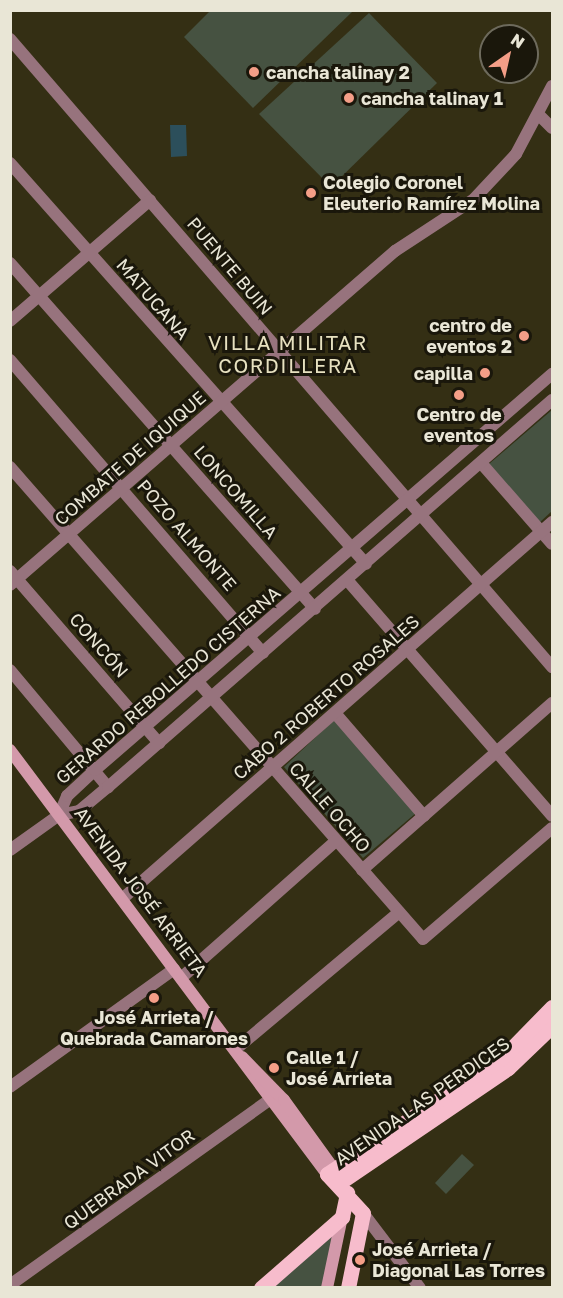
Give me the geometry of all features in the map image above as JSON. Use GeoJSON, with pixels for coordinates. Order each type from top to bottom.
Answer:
{"type":"FeatureCollection","features":[{"type":"Feature","properties":{"kind":"main road","name":"AVENIDA JOSÉ ARRIETA"},"geometry":{"type":"LineString","coordinates":[[10,750],[239,1053],[268,1101],[337,1179]]}},
{"type":"Feature","properties":{"kind":"main road","name":"AVENIDA LAS PERDICES"},"geometry":{"type":"LineString","coordinates":[[337,1179],[503,1057],[552,1007]]}},
{"type":"Feature","properties":{"kind":"main road","name":"AVENIDA LAS PERDICES"},"geometry":{"type":"LineString","coordinates":[[337,1179],[508,1068],[552,1026]]}},
{"type":"Feature","properties":{"kind":"main road","name":"AVENIDA JOSÉ ARRIETA"},"geometry":{"type":"LineString","coordinates":[[239,1053],[265,1077],[363,1213]]}},
{"type":"Feature","properties":{"kind":"main road"},"geometry":{"type":"LineString","coordinates":[[327,1287],[342,1217],[337,1179]]}},
{"type":"Feature","properties":{"kind":"main road"},"geometry":{"type":"LineString","coordinates":[[348,1287],[363,1213]]}},
{"type":"Feature","properties":{"kind":"main road"},"geometry":{"type":"LineString","coordinates":[[261,1287],[342,1217]]}},
{"type":"Feature","properties":{"kind":"street","name":"PUENTE BUIN"},"geometry":{"type":"LineString","coordinates":[[10,39],[552,667]]}},
{"type":"Feature","properties":{"kind":"street","name":"COMBATE DE IQUIQUE"},"geometry":{"type":"LineString","coordinates":[[13,579],[70,534],[222,404],[395,251],[473,200],[516,154],[540,116],[552,87]]}},
{"type":"Feature","properties":{"kind":"street"},"geometry":{"type":"LineString","coordinates":[[540,116],[552,128]]}},
{"type":"Feature","properties":{"kind":"street","name":"MATUCANA"},"geometry":{"type":"LineString","coordinates":[[10,163],[366,564]]}},
{"type":"Feature","properties":{"kind":"street"},"geometry":{"type":"LineString","coordinates":[[10,321],[150,200]]}},
{"type":"Feature","properties":{"kind":"street","name":"LONCOMILLA"},"geometry":{"type":"LineString","coordinates":[[10,263],[315,609]]}},
{"type":"Feature","properties":{"kind":"street","name":"POZO ALMONTE"},"geometry":{"type":"LineString","coordinates":[[10,360],[123,488],[263,653]]}},
{"type":"Feature","properties":{"kind":"street","name":"GERARDO REBOLLEDO CISTERNA"},"geometry":{"type":"LineString","coordinates":[[59,815],[67,796],[95,770],[552,374]]}},
{"type":"Feature","properties":{"kind":"street","name":"GERARDO REBOLLEDO CISTERNA"},"geometry":{"type":"LineString","coordinates":[[59,815],[79,811],[108,787],[482,464],[552,400]]}},
{"type":"Feature","properties":{"kind":"street"},"geometry":{"type":"LineString","coordinates":[[482,464],[552,544]]}},
{"type":"Feature","properties":{"kind":"street","name":"CALLE OCHO"},"geometry":{"type":"LineString","coordinates":[[10,467],[423,939],[552,828]]}},
{"type":"Feature","properties":{"kind":"street","name":"CABO 2 ROBERTO ROSALES"},"geometry":{"type":"LineString","coordinates":[[122,899],[552,522]]}},
{"type":"Feature","properties":{"kind":"street","name":"CONCÓN"},"geometry":{"type":"LineString","coordinates":[[13,579],[159,743]]}},
{"type":"Feature","properties":{"kind":"street"},"geometry":{"type":"LineString","coordinates":[[348,580],[552,816]]}},
{"type":"Feature","properties":{"kind":"street"},"geometry":{"type":"LineString","coordinates":[[10,670],[108,787]]}},
{"type":"Feature","properties":{"kind":"street"},"geometry":{"type":"LineString","coordinates":[[362,870],[552,703]]}},
{"type":"Feature","properties":{"kind":"street"},"geometry":{"type":"LineString","coordinates":[[334,713],[424,816]]}},
{"type":"Feature","properties":{"kind":"street"},"geometry":{"type":"LineString","coordinates":[[10,850],[59,815]]}},
{"type":"Feature","properties":{"kind":"street"},"geometry":{"type":"LineString","coordinates":[[10,1087],[178,974],[336,841]]}},
{"type":"Feature","properties":{"kind":"street"},"geometry":{"type":"LineString","coordinates":[[239,1053],[399,912]]}},
{"type":"Feature","properties":{"kind":"street","name":"QUEBRADA VITOR"},"geometry":{"type":"LineString","coordinates":[[10,1286],[268,1101]]}},
{"type":"Feature","properties":{"kind":"street","name":"AVENIDA JOSÉ ARRIETA"},"geometry":{"type":"LineString","coordinates":[[363,1213],[420,1287]]}},
{"type":"Feature","properties":{"kind":"green space","name":"cancha talinay 2"},"geometry":{"type":"Polygon","coordinates":[[[211,10],[353,11],[253,108],[184,37],[211,10]]]}},
{"type":"Feature","properties":{"kind":"green space","name":"cancha talinay 1"},"geometry":{"type":"Polygon","coordinates":[[[369,13],[437,83],[331,187],[259,114],[369,13]]]}},
{"type":"Feature","properties":{"kind":"green space"},"geometry":{"type":"Polygon","coordinates":[[[552,410],[552,511],[539,523],[489,464],[552,410]]]}},
{"type":"Feature","properties":{"kind":"green space"},"geometry":{"type":"Polygon","coordinates":[[[334,720],[416,813],[363,858],[284,767],[334,720]]]}},
{"type":"Feature","properties":{"kind":"green space"},"geometry":{"type":"Polygon","coordinates":[[[462,1154],[474,1165],[446,1194],[435,1183],[462,1154]]]}},
{"type":"Feature","properties":{"kind":"green space"},"geometry":{"type":"Polygon","coordinates":[[[334,1230],[322,1287],[270,1288],[334,1230]]]}},
{"type":"Feature","properties":{"kind":"water"},"geometry":{"type":"Polygon","coordinates":[[[170,125],[186,125],[187,156],[171,157],[170,125]]]}},
{"type":"Feature","properties":{"kind":"place","name":"cancha talinay 2"},"geometry":{"type":"Point","coordinates":[254,72]}},
{"type":"Feature","properties":{"kind":"place","name":"cancha talinay 1"},"geometry":{"type":"Point","coordinates":[349,98]}},
{"type":"Feature","properties":{"kind":"place","name":"Colegio Coronel Eleuterio Ramírez Molina"},"geometry":{"type":"Point","coordinates":[311,193]}},
{"type":"Feature","properties":{"kind":"place","name":"centro de eventos 2"},"geometry":{"type":"Point","coordinates":[524,336]}},
{"type":"Feature","properties":{"kind":"place","name":"capilla"},"geometry":{"type":"Point","coordinates":[485,373]}},
{"type":"Feature","properties":{"kind":"place","name":"Centro de eventos"},"geometry":{"type":"Point","coordinates":[459,395]}},
{"type":"Feature","properties":{"kind":"place","name":"José Arrieta / Quebrada Camarones"},"geometry":{"type":"Point","coordinates":[154,998]}},
{"type":"Feature","properties":{"kind":"place","name":"Calle 1 / José Arrieta"},"geometry":{"type":"Point","coordinates":[274,1068]}},
{"type":"Feature","properties":{"kind":"place","name":"José Arrieta / Diagonal Las Torres"},"geometry":{"type":"Point","coordinates":[360,1260]}},
{"type":"Feature","properties":{"kind":"district","name":"VILLA MILITAR CORDILLERA"},"geometry":{"type":"Point","coordinates":[288,354]}}]}
